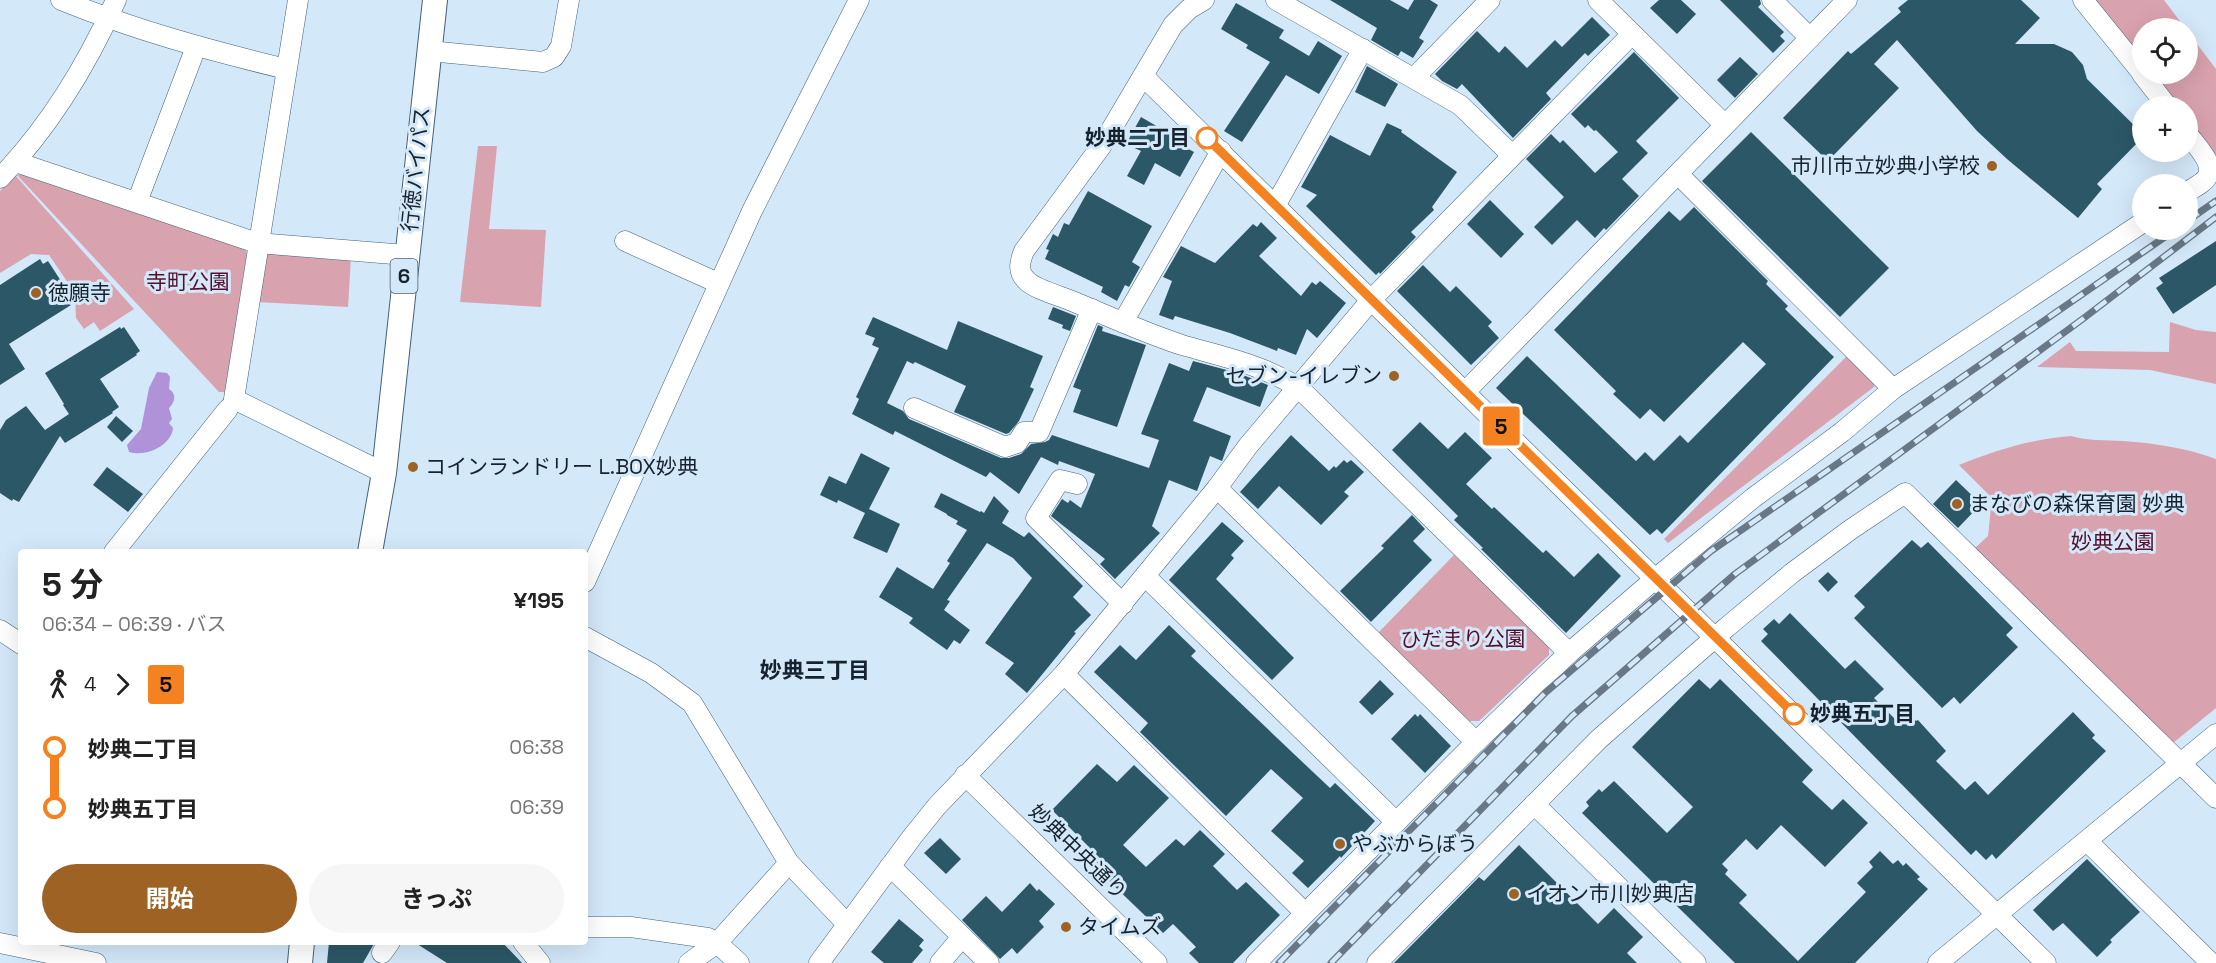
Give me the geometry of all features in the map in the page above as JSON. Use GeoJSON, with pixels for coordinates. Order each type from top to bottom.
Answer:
{"type":"FeatureCollection","features":[{"type":"Feature","properties":{"kind":"main road","name":"行徳バイパス"},"geometry":{"type":"LineString","coordinates":[[371,549],[384,473],[435,0]]}},
{"type":"Feature","properties":{"kind":"main road"},"geometry":{"type":"LineString","coordinates":[[300,963],[302,945]]}},
{"type":"Feature","properties":{"kind":"street"},"geometry":{"type":"LineString","coordinates":[[61,0],[108,19],[196,47],[286,69]]}},
{"type":"Feature","properties":{"kind":"street"},"geometry":{"type":"LineString","coordinates":[[0,178],[16,162],[58,106],[108,19],[116,0]]}},
{"type":"Feature","properties":{"kind":"street"},"geometry":{"type":"LineString","coordinates":[[298,0],[257,243],[234,399],[384,473]]}},
{"type":"Feature","properties":{"kind":"street"},"geometry":{"type":"LineString","coordinates":[[429,51],[543,62],[554,57],[561,46],[569,0]]}},
{"type":"Feature","properties":{"kind":"street"},"geometry":{"type":"LineString","coordinates":[[588,575],[718,283],[777,160],[860,0]]}},
{"type":"Feature","properties":{"kind":"street"},"geometry":{"type":"LineString","coordinates":[[1204,0],[1189,9],[1173,25],[1102,145],[1024,251],[1020,262],[1020,273],[1028,282],[1092,309],[1181,344],[1234,358],[1281,377],[1298,387],[1569,653]]}},
{"type":"Feature","properties":{"kind":"street"},"geometry":{"type":"LineString","coordinates":[[1276,0],[1460,105],[1512,155]]}},
{"type":"Feature","properties":{"kind":"street"},"geometry":{"type":"LineString","coordinates":[[1414,77],[1490,0]]}},
{"type":"Feature","properties":{"kind":"street"},"geometry":{"type":"LineString","coordinates":[[1598,0],[1725,125]]}},
{"type":"Feature","properties":{"kind":"street"},"geometry":{"type":"LineString","coordinates":[[1772,0],[1810,38]]}},
{"type":"Feature","properties":{"kind":"street"},"geometry":{"type":"LineString","coordinates":[[1466,391],[1847,0]]}},
{"type":"Feature","properties":{"kind":"street"},"geometry":{"type":"LineString","coordinates":[[2083,0],[2132,61]]}},
{"type":"Feature","properties":{"kind":"street"},"geometry":{"type":"LineString","coordinates":[[819,963],[918,829],[965,775],[1064,674],[1217,488],[1248,446],[1372,299],[1632,34]]}},
{"type":"Feature","properties":{"kind":"street"},"geometry":{"type":"LineString","coordinates":[[137,202],[196,47]]}},
{"type":"Feature","properties":{"kind":"street"},"geometry":{"type":"LineString","coordinates":[[1275,206],[1363,49]]}},
{"type":"Feature","properties":{"kind":"street"},"geometry":{"type":"LineString","coordinates":[[1144,77],[2046,963]]}},
{"type":"Feature","properties":{"kind":"street"},"geometry":{"type":"LineString","coordinates":[[2150,84],[2159,96]]}},
{"type":"Feature","properties":{"kind":"street"},"geometry":{"type":"LineString","coordinates":[[2198,148],[2208,162],[2209,170],[2207,178],[2198,184]]}},
{"type":"Feature","properties":{"kind":"street"},"geometry":{"type":"LineString","coordinates":[[1124,322],[1221,151]]}},
{"type":"Feature","properties":{"kind":"street"},"geometry":{"type":"LineString","coordinates":[[16,162],[257,243],[406,255]]}},
{"type":"Feature","properties":{"kind":"street"},"geometry":{"type":"LineString","coordinates":[[1678,174],[1893,389]]}},
{"type":"Feature","properties":{"kind":"street"},"geometry":{"type":"LineString","coordinates":[[1256,963],[1476,742],[1569,653],[1655,579],[1753,498],[1842,432],[1893,389],[2132,230]]}},
{"type":"Feature","properties":{"kind":"street"},"geometry":{"type":"LineString","coordinates":[[625,241],[718,283]]}},
{"type":"Feature","properties":{"kind":"street"},"geometry":{"type":"LineString","coordinates":[[914,408],[1005,447],[1017,442],[1024,432],[1039,432],[1092,309]]}},
{"type":"Feature","properties":{"kind":"street"},"geometry":{"type":"LineString","coordinates":[[116,549],[228,409]]}},
{"type":"Feature","properties":{"kind":"street"},"geometry":{"type":"LineString","coordinates":[[1077,483],[1060,480],[1036,518],[1123,604]]}},
{"type":"Feature","properties":{"kind":"street"},"geometry":{"type":"LineString","coordinates":[[1217,488],[1476,742]]}},
{"type":"Feature","properties":{"kind":"street"},"geometry":{"type":"LineString","coordinates":[[1377,963],[1599,739],[1715,637],[1800,567],[1905,493],[2216,798]]}},
{"type":"Feature","properties":{"kind":"street"},"geometry":{"type":"LineString","coordinates":[[1145,576],[1396,822]]}},
{"type":"Feature","properties":{"kind":"street"},"geometry":{"type":"LineString","coordinates":[[0,630],[18,642]]}},
{"type":"Feature","properties":{"kind":"street"},"geometry":{"type":"LineString","coordinates":[[588,639],[651,674],[692,703],[789,863],[847,924]]}},
{"type":"Feature","properties":{"kind":"street"},"geometry":{"type":"LineString","coordinates":[[1064,674],[1305,913]]}},
{"type":"Feature","properties":{"kind":"street"},"geometry":{"type":"LineString","coordinates":[[1938,963],[2216,734]]}},
{"type":"Feature","properties":{"kind":"street","name":"妙典中央通り"},"geometry":{"type":"LineString","coordinates":[[965,775],[1156,963]]}},
{"type":"Feature","properties":{"kind":"street"},"geometry":{"type":"LineString","coordinates":[[1534,804],[1696,963]]}},
{"type":"Feature","properties":{"kind":"street"},"geometry":{"type":"LineString","coordinates":[[2087,841],[2211,963]]}},
{"type":"Feature","properties":{"kind":"street"},"geometry":{"type":"LineString","coordinates":[[689,963],[717,943],[789,863]]}},
{"type":"Feature","properties":{"kind":"street"},"geometry":{"type":"LineString","coordinates":[[890,866],[989,963]]}},
{"type":"Feature","properties":{"kind":"street"},"geometry":{"type":"LineString","coordinates":[[588,927],[642,928],[708,938],[739,963]]}},
{"type":"Feature","properties":{"kind":"street"},"geometry":{"type":"LineString","coordinates":[[940,963],[962,937]]}},
{"type":"Feature","properties":{"kind":"street"},"geometry":{"type":"LineString","coordinates":[[0,943],[96,963]]}},
{"type":"Feature","properties":{"kind":"street"},"geometry":{"type":"LineString","coordinates":[[525,945],[540,963]]}},
{"type":"Feature","properties":{"kind":"green space"},"geometry":{"type":"Polygon","coordinates":[[[2092,0],[2164,0],[2178,18],[2132,18],[2132,49],[2092,0]]]}},
{"type":"Feature","properties":{"kind":"green space"},"geometry":{"type":"Polygon","coordinates":[[[2198,45],[2216,69],[2216,160],[2198,136],[2198,96],[2169,96],[2160,84],[2198,84],[2198,45]]]}},
{"type":"Feature","properties":{"kind":"green space"},"geometry":{"type":"Polygon","coordinates":[[[478,146],[497,146],[489,229],[546,230],[541,307],[460,302],[478,146]]]}},
{"type":"Feature","properties":{"kind":"green space","name":"寺町公園"},"geometry":{"type":"Polygon","coordinates":[[[22,174],[242,245],[247,253],[225,392],[219,392],[17,175],[22,174]]]}},
{"type":"Feature","properties":{"kind":"green space"},"geometry":{"type":"Polygon","coordinates":[[[15,175],[134,309],[100,331],[94,322],[84,329],[76,318],[75,293],[49,255],[31,254],[0,273],[0,191],[15,175]]]}},
{"type":"Feature","properties":{"kind":"green space"},"geometry":{"type":"Polygon","coordinates":[[[271,251],[351,257],[348,307],[257,302],[264,256],[271,251]]]}},
{"type":"Feature","properties":{"kind":"green space"},"geometry":{"type":"Polygon","coordinates":[[[2170,322],[2196,330],[2216,332],[2216,384],[2150,370],[2037,367],[2070,342],[2076,351],[2169,352],[2170,322]]]}},
{"type":"Feature","properties":{"kind":"green space"},"geometry":{"type":"Polygon","coordinates":[[[1849,354],[1875,378],[1874,387],[1668,543],[1664,539],[1849,354]]]}},
{"type":"Feature","properties":{"kind":"green space","name":"妙典公園"},"geometry":{"type":"Polygon","coordinates":[[[2071,436],[2090,440],[2158,445],[2216,459],[2216,708],[2173,743],[1974,549],[1988,536],[1992,498],[1959,465],[2014,446],[2071,436]]]}},
{"type":"Feature","properties":{"kind":"green space","name":"ひだまり公園"},"geometry":{"type":"Polygon","coordinates":[[[1454,555],[1549,646],[1549,655],[1479,721],[1468,721],[1378,633],[1454,555]]]}},
{"type":"Feature","properties":{"kind":"shaded area"},"geometry":{"type":"Polygon","coordinates":[[[157,372],[167,373],[170,377],[169,389],[174,398],[169,408],[172,419],[169,423],[173,428],[171,434],[168,440],[157,449],[143,453],[129,452],[127,445],[141,429],[149,388],[157,372]]]}},
{"type":"Feature","properties":{"kind":"building"},"geometry":{"type":"Polygon","coordinates":[[[1330,0],[1390,0],[1408,10],[1414,0],[1430,0],[1438,5],[1419,38],[1424,41],[1413,58],[1401,51],[1398,56],[1371,40],[1377,28],[1330,0]]]}},
{"type":"Feature","properties":{"kind":"building"},"geometry":{"type":"Polygon","coordinates":[[[1659,0],[1681,0],[1696,14],[1677,34],[1650,8],[1659,0]]]}},
{"type":"Feature","properties":{"kind":"building"},"geometry":{"type":"Polygon","coordinates":[[[1720,0],[1760,0],[1761,4],[1758,7],[1784,32],[1780,36],[1785,41],[1773,53],[1720,0]]]}},
{"type":"Feature","properties":{"kind":"building"},"geometry":{"type":"Polygon","coordinates":[[[1908,0],[2021,0],[2040,18],[2015,44],[2054,44],[2072,52],[2083,65],[2087,79],[2132,123],[2132,148],[2097,184],[2102,189],[2078,218],[1977,131],[1897,40],[1874,64],[1899,88],[1828,161],[1783,118],[1848,51],[1851,54],[1901,12],[1898,8],[1908,0]]]}},
{"type":"Feature","properties":{"kind":"building"},"geometry":{"type":"Polygon","coordinates":[[[1236,3],[1284,30],[1279,38],[1309,56],[1318,41],[1342,56],[1319,94],[1286,75],[1242,142],[1224,131],[1270,62],[1246,48],[1248,45],[1221,29],[1236,3]]]}},
{"type":"Feature","properties":{"kind":"building"},"geometry":{"type":"Polygon","coordinates":[[[1592,17],[1610,35],[1588,56],[1585,53],[1546,93],[1551,99],[1513,138],[1462,84],[1457,89],[1442,81],[1435,74],[1477,31],[1499,53],[1505,46],[1527,68],[1555,40],[1562,47],[1592,17]]]}},
{"type":"Feature","properties":{"kind":"building"},"geometry":{"type":"Polygon","coordinates":[[[1634,52],[1679,98],[1636,141],[1648,153],[1622,179],[1639,196],[1606,230],[1604,228],[1595,238],[1577,220],[1552,245],[1534,227],[1564,197],[1526,159],[1551,134],[1560,143],[1563,140],[1595,173],[1618,152],[1596,130],[1594,131],[1588,125],[1585,128],[1571,114],[1634,52]]]}},
{"type":"Feature","properties":{"kind":"building"},"geometry":{"type":"Polygon","coordinates":[[[1740,57],[1758,74],[1735,98],[1717,80],[1740,57]]]}},
{"type":"Feature","properties":{"kind":"building"},"geometry":{"type":"Polygon","coordinates":[[[1367,66],[1398,84],[1385,107],[1355,92],[1367,66]]]}},
{"type":"Feature","properties":{"kind":"building"},"geometry":{"type":"Polygon","coordinates":[[[1141,117],[1172,135],[1170,139],[1194,152],[1180,177],[1155,163],[1144,185],[1127,176],[1141,151],[1126,144],[1141,117]]]}},
{"type":"Feature","properties":{"kind":"building"},"geometry":{"type":"Polygon","coordinates":[[[1387,123],[1402,130],[1401,132],[1457,172],[1432,207],[1434,210],[1411,232],[1416,237],[1380,274],[1379,272],[1376,275],[1306,206],[1317,195],[1301,187],[1330,135],[1370,156],[1387,123]]]}},
{"type":"Feature","properties":{"kind":"building"},"geometry":{"type":"Polygon","coordinates":[[[1751,132],[1889,268],[1840,317],[1702,181],[1751,132]]]}},
{"type":"Feature","properties":{"kind":"building"},"geometry":{"type":"Polygon","coordinates":[[[1088,191],[1152,226],[1132,262],[1140,267],[1129,287],[1125,285],[1117,301],[1101,292],[1103,287],[1045,259],[1049,250],[1046,249],[1053,234],[1058,237],[1064,223],[1069,225],[1088,191]]]}},
{"type":"Feature","properties":{"kind":"building"},"geometry":{"type":"Polygon","coordinates":[[[1490,200],[1524,234],[1501,258],[1467,224],[1490,200]]]}},
{"type":"Feature","properties":{"kind":"building"},"geometry":{"type":"Polygon","coordinates":[[[1694,207],[1768,281],[1766,284],[1788,306],[1785,309],[1834,357],[1662,534],[1657,529],[1650,535],[1496,388],[1527,356],[1636,461],[1645,452],[1654,461],[1680,435],[1688,443],[1766,364],[1743,342],[1664,422],[1650,409],[1640,419],[1613,394],[1616,391],[1554,330],[1669,211],[1680,221],[1694,207]]]}},
{"type":"Feature","properties":{"kind":"building"},"geometry":{"type":"Polygon","coordinates":[[[1261,222],[1277,238],[1259,256],[1301,296],[1312,282],[1316,285],[1320,281],[1346,303],[1317,338],[1307,329],[1296,355],[1278,348],[1277,351],[1175,316],[1173,320],[1159,315],[1172,281],[1163,277],[1181,246],[1215,263],[1253,224],[1257,227],[1261,222]]]}},
{"type":"Feature","properties":{"kind":"building"},"geometry":{"type":"Polygon","coordinates":[[[2216,241],[2216,285],[2173,314],[2156,288],[2163,283],[2159,278],[2216,241]]]}},
{"type":"Feature","properties":{"kind":"building","name":"徳願寺"},"geometry":{"type":"Polygon","coordinates":[[[40,259],[43,264],[48,261],[72,298],[68,300],[71,305],[9,344],[25,369],[0,385],[0,285],[40,259]]]}},
{"type":"Feature","properties":{"kind":"building"},"geometry":{"type":"Polygon","coordinates":[[[1423,265],[1450,292],[1456,286],[1492,322],[1488,326],[1499,338],[1471,365],[1397,291],[1423,265]]]}},
{"type":"Feature","properties":{"kind":"building"},"geometry":{"type":"Polygon","coordinates":[[[1053,307],[1076,316],[1070,331],[1062,328],[1063,325],[1048,319],[1053,307]]]}},
{"type":"Feature","properties":{"kind":"building"},"geometry":{"type":"Polygon","coordinates":[[[873,317],[947,350],[958,321],[1043,356],[1030,387],[1034,389],[1019,421],[1006,434],[954,412],[966,386],[915,362],[913,364],[907,361],[887,403],[903,411],[909,419],[1001,458],[1021,454],[1031,444],[1045,442],[1052,435],[1149,468],[1159,440],[1141,434],[1169,363],[1189,371],[1193,361],[1238,373],[1268,385],[1260,407],[1207,387],[1193,421],[1231,436],[1222,461],[1210,456],[1197,491],[1169,480],[1152,526],[1160,533],[1115,579],[1100,564],[1105,559],[1051,516],[1062,499],[1068,503],[1070,500],[1081,508],[1095,474],[1059,461],[1058,465],[1041,457],[1019,494],[990,472],[986,477],[895,431],[893,435],[852,414],[859,399],[856,397],[879,348],[872,345],[875,338],[865,334],[873,317]]]}},
{"type":"Feature","properties":{"kind":"building"},"geometry":{"type":"Polygon","coordinates":[[[1098,325],[1103,327],[1102,331],[1146,345],[1117,427],[1073,412],[1081,390],[1073,387],[1098,325]]]}},
{"type":"Feature","properties":{"kind":"building"},"geometry":{"type":"Polygon","coordinates":[[[120,327],[121,329],[124,327],[140,351],[100,379],[119,407],[65,443],[60,436],[19,502],[13,499],[12,501],[0,493],[0,430],[6,420],[26,406],[45,430],[69,414],[45,373],[120,327]]]}},
{"type":"Feature","properties":{"kind":"building"},"geometry":{"type":"Polygon","coordinates":[[[116,416],[133,431],[122,442],[107,427],[116,416]]]}},
{"type":"Feature","properties":{"kind":"building"},"geometry":{"type":"Polygon","coordinates":[[[1420,422],[1448,449],[1465,432],[1492,458],[1466,484],[1543,553],[1546,550],[1574,577],[1598,553],[1621,576],[1566,633],[1481,549],[1483,548],[1454,520],[1458,516],[1392,450],[1420,422]]]}},
{"type":"Feature","properties":{"kind":"building"},"geometry":{"type":"Polygon","coordinates":[[[1291,435],[1329,471],[1344,460],[1347,463],[1351,460],[1364,472],[1344,492],[1349,496],[1321,525],[1279,486],[1258,509],[1240,492],[1291,435]]]}},
{"type":"Feature","properties":{"kind":"building"},"geometry":{"type":"Polygon","coordinates":[[[861,453],[890,468],[869,509],[900,524],[887,553],[853,538],[865,513],[838,500],[837,503],[820,495],[829,476],[846,484],[861,453]]]}},
{"type":"Feature","properties":{"kind":"building"},"geometry":{"type":"Polygon","coordinates":[[[107,467],[143,494],[128,512],[93,485],[107,467]]]}},
{"type":"Feature","properties":{"kind":"building","name":"まなびの森保育園 妙典"},"geometry":{"type":"Polygon","coordinates":[[[1956,480],[1981,504],[1958,528],[1933,504],[1956,480]]]}},
{"type":"Feature","properties":{"kind":"building"},"geometry":{"type":"Polygon","coordinates":[[[941,493],[984,513],[994,496],[1009,511],[1002,523],[1024,537],[1029,532],[1083,586],[1073,597],[1091,615],[1074,632],[1076,633],[1027,693],[1005,674],[1014,663],[985,643],[1032,578],[1013,558],[987,543],[947,600],[950,601],[944,610],[970,630],[960,644],[954,640],[947,650],[909,623],[913,618],[879,597],[897,567],[933,589],[950,563],[947,561],[967,530],[956,524],[958,521],[934,507],[941,493]]]}},
{"type":"Feature","properties":{"kind":"building"},"geometry":{"type":"Polygon","coordinates":[[[1412,515],[1425,529],[1413,541],[1432,560],[1371,622],[1340,591],[1384,548],[1381,546],[1412,515]]]}},
{"type":"Feature","properties":{"kind":"building"},"geometry":{"type":"Polygon","coordinates":[[[1222,522],[1244,541],[1231,555],[1234,558],[1216,579],[1294,658],[1272,680],[1169,580],[1222,522]]]}},
{"type":"Feature","properties":{"kind":"building"},"geometry":{"type":"Polygon","coordinates":[[[1912,540],[1921,548],[1928,542],[2013,628],[2006,635],[2018,647],[1960,704],[1954,697],[1942,708],[1854,618],[1865,607],[1854,596],[1912,540]]]}},
{"type":"Feature","properties":{"kind":"building"},"geometry":{"type":"Polygon","coordinates":[[[1828,572],[1838,582],[1828,592],[1818,581],[1828,572]]]}},
{"type":"Feature","properties":{"kind":"building"},"geometry":{"type":"Polygon","coordinates":[[[1790,613],[1845,669],[1855,660],[1884,689],[1874,698],[1897,721],[1907,712],[1916,721],[1918,720],[1946,751],[1936,761],[1965,790],[1975,781],[1988,795],[2073,712],[2095,735],[2092,738],[2106,751],[1996,859],[1992,854],[1986,860],[1976,850],[1971,855],[1761,641],[1768,634],[1763,629],[1774,619],[1779,624],[1790,613]]]}},
{"type":"Feature","properties":{"kind":"building"},"geometry":{"type":"Polygon","coordinates":[[[1169,625],[1196,651],[1191,656],[1295,755],[1330,788],[1335,783],[1375,821],[1341,858],[1340,856],[1308,888],[1292,873],[1304,861],[1271,831],[1303,798],[1271,769],[1226,816],[1140,732],[1148,723],[1094,672],[1120,645],[1136,660],[1169,625]]]}},
{"type":"Feature","properties":{"kind":"building"},"geometry":{"type":"Polygon","coordinates":[[[1699,679],[1710,689],[1720,679],[1813,770],[1802,782],[1832,810],[1843,799],[1868,823],[1825,867],[1781,825],[1757,850],[1746,839],[1722,864],[1728,870],[1725,874],[1747,895],[1739,903],[1798,961],[1866,892],[1857,883],[1873,867],[1869,862],[1880,851],[1893,864],[1898,860],[1903,866],[1906,863],[1920,877],[1917,879],[1928,889],[1855,963],[1735,963],[1582,813],[1589,806],[1586,802],[1599,789],[1602,792],[1614,781],[1667,833],[1693,807],[1632,747],[1699,679]]]}},
{"type":"Feature","properties":{"kind":"building"},"geometry":{"type":"Polygon","coordinates":[[[1380,680],[1394,694],[1372,715],[1359,702],[1380,680]]]}},
{"type":"Feature","properties":{"kind":"building"},"geometry":{"type":"Polygon","coordinates":[[[1415,714],[1418,717],[1420,714],[1451,746],[1425,773],[1391,739],[1415,714]]]}},
{"type":"Feature","properties":{"kind":"building"},"geometry":{"type":"Polygon","coordinates":[[[1097,764],[1117,782],[1134,765],[1169,798],[1123,845],[1146,867],[1176,839],[1184,846],[1200,830],[1225,854],[1213,866],[1237,890],[1246,882],[1280,915],[1233,963],[1199,963],[1189,953],[1196,947],[1173,924],[1163,933],[1108,880],[1104,874],[1106,873],[1091,858],[1095,853],[1052,810],[1097,764]]]}},
{"type":"Feature","properties":{"kind":"building"},"geometry":{"type":"Polygon","coordinates":[[[940,838],[961,859],[946,874],[924,853],[940,838]]]}},
{"type":"Feature","properties":{"kind":"building","name":"イオン市川妙典店"},"geometry":{"type":"Polygon","coordinates":[[[1519,845],[1598,924],[1614,908],[1643,937],[1627,953],[1637,963],[1394,963],[1479,877],[1484,881],[1519,845]]]}},
{"type":"Feature","properties":{"kind":"building"},"geometry":{"type":"Polygon","coordinates":[[[2087,859],[2140,912],[2110,940],[2112,942],[2097,957],[2063,923],[2053,931],[2033,910],[2087,859]]]}},
{"type":"Feature","properties":{"kind":"building"},"geometry":{"type":"Polygon","coordinates":[[[1030,883],[1055,904],[1039,921],[1044,927],[1017,954],[1012,948],[1000,959],[962,920],[986,896],[1002,912],[1030,883]]]}},
{"type":"Feature","properties":{"kind":"building"},"geometry":{"type":"Polygon","coordinates":[[[899,919],[924,940],[919,946],[923,950],[912,963],[884,963],[871,952],[899,919]]]}},
{"type":"Feature","properties":{"kind":"building"},"geometry":{"type":"Polygon","coordinates":[[[329,945],[373,945],[363,963],[327,963],[329,945]]]}},
{"type":"Feature","properties":{"kind":"building"},"geometry":{"type":"Polygon","coordinates":[[[419,945],[505,945],[522,963],[447,963],[419,945]]]}},
{"type":"Feature","properties":{"kind":"railway"},"geometry":{"type":"LineString","coordinates":[[2198,213],[2216,201]]}},
{"type":"Feature","properties":{"kind":"railway"},"geometry":{"type":"LineString","coordinates":[[1331,963],[1572,716],[1735,574],[2084,318],[2216,217]]}},
{"type":"Feature","properties":{"kind":"railway"},"geometry":{"type":"LineString","coordinates":[[1279,963],[1546,692],[1711,551],[2161,240]]}},
{"type":"Feature","properties":{"kind":"bus line","name":"5"},"geometry":{"type":"LineString","coordinates":[[1207,138],[1794,714]]}},
{"type":"Feature","properties":{"kind":"place","name":"妙典二丁目"},"geometry":{"type":"Point","coordinates":[1207,138]}},
{"type":"Feature","properties":{"kind":"place","name":"市川市立妙典小学校"},"geometry":{"type":"Point","coordinates":[1992,166]}},
{"type":"Feature","properties":{"kind":"place","name":"徳願寺"},"geometry":{"type":"Point","coordinates":[36,293]}},
{"type":"Feature","properties":{"kind":"place","name":"セブン-イレブン"},"geometry":{"type":"Point","coordinates":[1394,376]}},
{"type":"Feature","properties":{"kind":"place","name":"コインランドリー L.BOX妙典"},"geometry":{"type":"Point","coordinates":[413,467]}},
{"type":"Feature","properties":{"kind":"place","name":"まなびの森保育園 妙典"},"geometry":{"type":"Point","coordinates":[1957,504]}},
{"type":"Feature","properties":{"kind":"place","name":"妙典五丁目"},"geometry":{"type":"Point","coordinates":[1794,714]}},
{"type":"Feature","properties":{"kind":"place","name":"やぶからぼう"},"geometry":{"type":"Point","coordinates":[1340,844]}},
{"type":"Feature","properties":{"kind":"place","name":"イオン市川妙典店"},"geometry":{"type":"Point","coordinates":[1514,894]}},
{"type":"Feature","properties":{"kind":"place","name":"タイムズ"},"geometry":{"type":"Point","coordinates":[1066,927]}},
{"type":"Feature","properties":{"kind":"district","name":"妙典三丁目"},"geometry":{"type":"Point","coordinates":[815,670]}}]}
